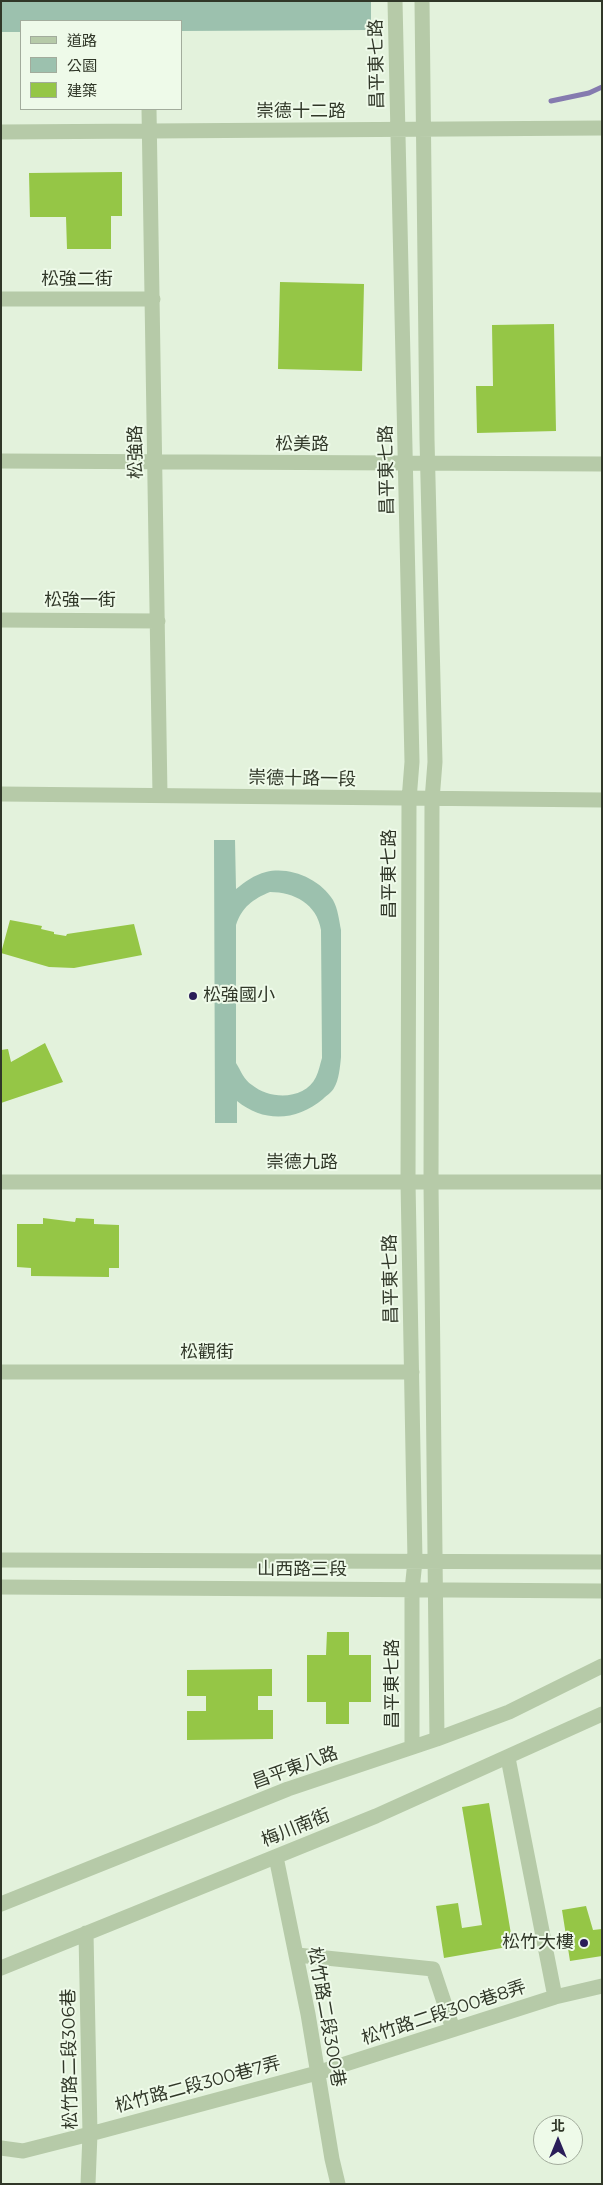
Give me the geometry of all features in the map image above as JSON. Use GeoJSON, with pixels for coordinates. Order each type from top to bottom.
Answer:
{"type":"FeatureCollection","features":[{"type":"Feature","properties":{"kind":"street","name":"昌平東七路"},"geometry":{"type":"LineString","coordinates":[[395,1],[412,762],[409,800],[408,1182],[415,1561],[412,1590],[412,1747]]}},
{"type":"Feature","properties":{"kind":"street"},"geometry":{"type":"LineString","coordinates":[[422,1],[427,464],[435,762],[432,800],[431,1183],[436,1562],[436,1739]]}},
{"type":"Feature","properties":{"kind":"street","name":"松強路"},"geometry":{"type":"LineString","coordinates":[[150,110],[160,795]]}},
{"type":"Feature","properties":{"kind":"street","name":"崇德十二路"},"geometry":{"type":"LineString","coordinates":[[1,132],[602,128]]}},
{"type":"Feature","properties":{"kind":"street","name":"松強二街"},"geometry":{"type":"LineString","coordinates":[[1,298],[153,299]]}},
{"type":"Feature","properties":{"kind":"street","name":"松美路"},"geometry":{"type":"LineString","coordinates":[[1,462],[602,464]]}},
{"type":"Feature","properties":{"kind":"street","name":"松強一街"},"geometry":{"type":"LineString","coordinates":[[1,620],[158,621]]}},
{"type":"Feature","properties":{"kind":"street","name":"崇德十路一段"},"geometry":{"type":"LineString","coordinates":[[1,794],[409,800],[602,800]]}},
{"type":"Feature","properties":{"kind":"street","name":"崇德九路"},"geometry":{"type":"LineString","coordinates":[[1,1182],[602,1182]]}},
{"type":"Feature","properties":{"kind":"street","name":"松觀街"},"geometry":{"type":"LineString","coordinates":[[1,1372],[412,1372]]}},
{"type":"Feature","properties":{"kind":"street","name":"山西路三段"},"geometry":{"type":"LineString","coordinates":[[1,1560],[602,1562]]}},
{"type":"Feature","properties":{"kind":"street","name":"山西路三段"},"geometry":{"type":"LineString","coordinates":[[1,1587],[602,1591]]}},
{"type":"Feature","properties":{"kind":"street","name":"昌平東八路"},"geometry":{"type":"LineString","coordinates":[[1,1904],[288,1789],[509,1712],[602,1666]]}},
{"type":"Feature","properties":{"kind":"street","name":"梅川南街"},"geometry":{"type":"LineString","coordinates":[[1,1968],[376,1816],[602,1714]]}},
{"type":"Feature","properties":{"kind":"street"},"geometry":{"type":"LineString","coordinates":[[508,1758],[555,1997]]}},
{"type":"Feature","properties":{"kind":"street","name":"松竹路二段300巷"},"geometry":{"type":"LineString","coordinates":[[276,1857],[297,1955],[316,2073],[338,2184]]}},
{"type":"Feature","properties":{"kind":"street","name":"松竹路二段306巷"},"geometry":{"type":"LineString","coordinates":[[86,1933],[90,2134],[88,2184]]}},
{"type":"Feature","properties":{"kind":"street"},"geometry":{"type":"LineString","coordinates":[[297,1955],[433,1969],[453,2029]]}},
{"type":"Feature","properties":{"kind":"street","name":"松竹路二段300巷8弄"},"geometry":{"type":"LineString","coordinates":[[316,2073],[555,1997],[602,1986]]}},
{"type":"Feature","properties":{"kind":"street","name":"松竹路二段300巷7弄"},"geometry":{"type":"LineString","coordinates":[[1,2148],[23,2151],[316,2073]]}},
{"type":"Feature","properties":{"kind":"green space"},"geometry":{"type":"Polygon","coordinates":[[[1,1],[371,1],[371,30],[182,31],[182,20],[20,20],[20,32],[1,32],[1,1]]]}},
{"type":"Feature","properties":{"kind":"green space"},"geometry":{"type":"Polygon","coordinates":[[[214,840],[235,840],[236,889],[262,873],[285,871],[312,880],[335,903],[341,930],[341,1057],[334,1088],[323,1099],[302,1112],[291,1115],[269,1116],[247,1108],[237,1101],[237,1123],[215,1123],[214,840]],[[270,892],[253,901],[241,913],[236,925],[236,1063],[247,1081],[259,1090],[277,1095],[287,1095],[296,1094],[311,1085],[317,1075],[322,1058],[321,930],[315,913],[303,901],[288,894],[270,892]]]}},
{"type":"Feature","properties":{"kind":"building"},"geometry":{"type":"Polygon","coordinates":[[[122,172],[122,216],[111,216],[111,249],[67,249],[66,217],[30,217],[29,173],[122,172]]]}},
{"type":"Feature","properties":{"kind":"building"},"geometry":{"type":"Polygon","coordinates":[[[280,282],[364,284],[362,371],[278,369],[280,282]]]}},
{"type":"Feature","properties":{"kind":"building"},"geometry":{"type":"Polygon","coordinates":[[[554,324],[556,431],[477,433],[476,386],[493,386],[492,325],[554,324]]]}},
{"type":"Feature","properties":{"kind":"building"},"geometry":{"type":"Polygon","coordinates":[[[10,920],[42,926],[41,929],[66,936],[67,934],[134,924],[142,955],[74,968],[49,967],[1,953],[10,920]]]}},
{"type":"Feature","properties":{"kind":"building"},"geometry":{"type":"Polygon","coordinates":[[[45,1043],[63,1082],[1,1103],[1,1050],[8,1049],[11,1062],[45,1043]]]}},
{"type":"Feature","properties":{"kind":"building"},"geometry":{"type":"Polygon","coordinates":[[[43,1218],[75,1222],[76,1218],[94,1219],[94,1224],[119,1225],[119,1268],[109,1268],[109,1277],[31,1276],[31,1268],[17,1267],[17,1224],[43,1224],[43,1218]]]}},
{"type":"Feature","properties":{"kind":"building"},"geometry":{"type":"Polygon","coordinates":[[[327,1632],[349,1632],[349,1655],[371,1655],[371,1702],[349,1702],[349,1724],[326,1724],[326,1702],[307,1702],[307,1655],[326,1655],[327,1632]]]}},
{"type":"Feature","properties":{"kind":"building"},"geometry":{"type":"Polygon","coordinates":[[[272,1669],[272,1696],[258,1696],[258,1710],[273,1710],[273,1739],[187,1740],[187,1711],[206,1711],[206,1696],[187,1696],[187,1670],[272,1669]]]}},
{"type":"Feature","properties":{"kind":"building"},"geometry":{"type":"Polygon","coordinates":[[[489,1803],[513,1946],[444,1958],[436,1906],[458,1903],[462,1928],[482,1925],[462,1807],[489,1803]]]}},
{"type":"Feature","properties":{"kind":"building","name":"松竹大樓"},"geometry":{"type":"Polygon","coordinates":[[[586,1906],[593,1930],[602,1929],[602,1956],[570,1961],[562,1910],[586,1906]]]}},
{"type":"Feature","properties":{"kind":"waterway"},"geometry":{"type":"LineString","coordinates":[[551,101],[589,93],[602,87]]}},
{"type":"Feature","properties":{"kind":"place","name":"松強國小"},"geometry":{"type":"Point","coordinates":[193,996]}},
{"type":"Feature","properties":{"kind":"place","name":"松竹大樓"},"geometry":{"type":"Point","coordinates":[584,1943]}}]}
